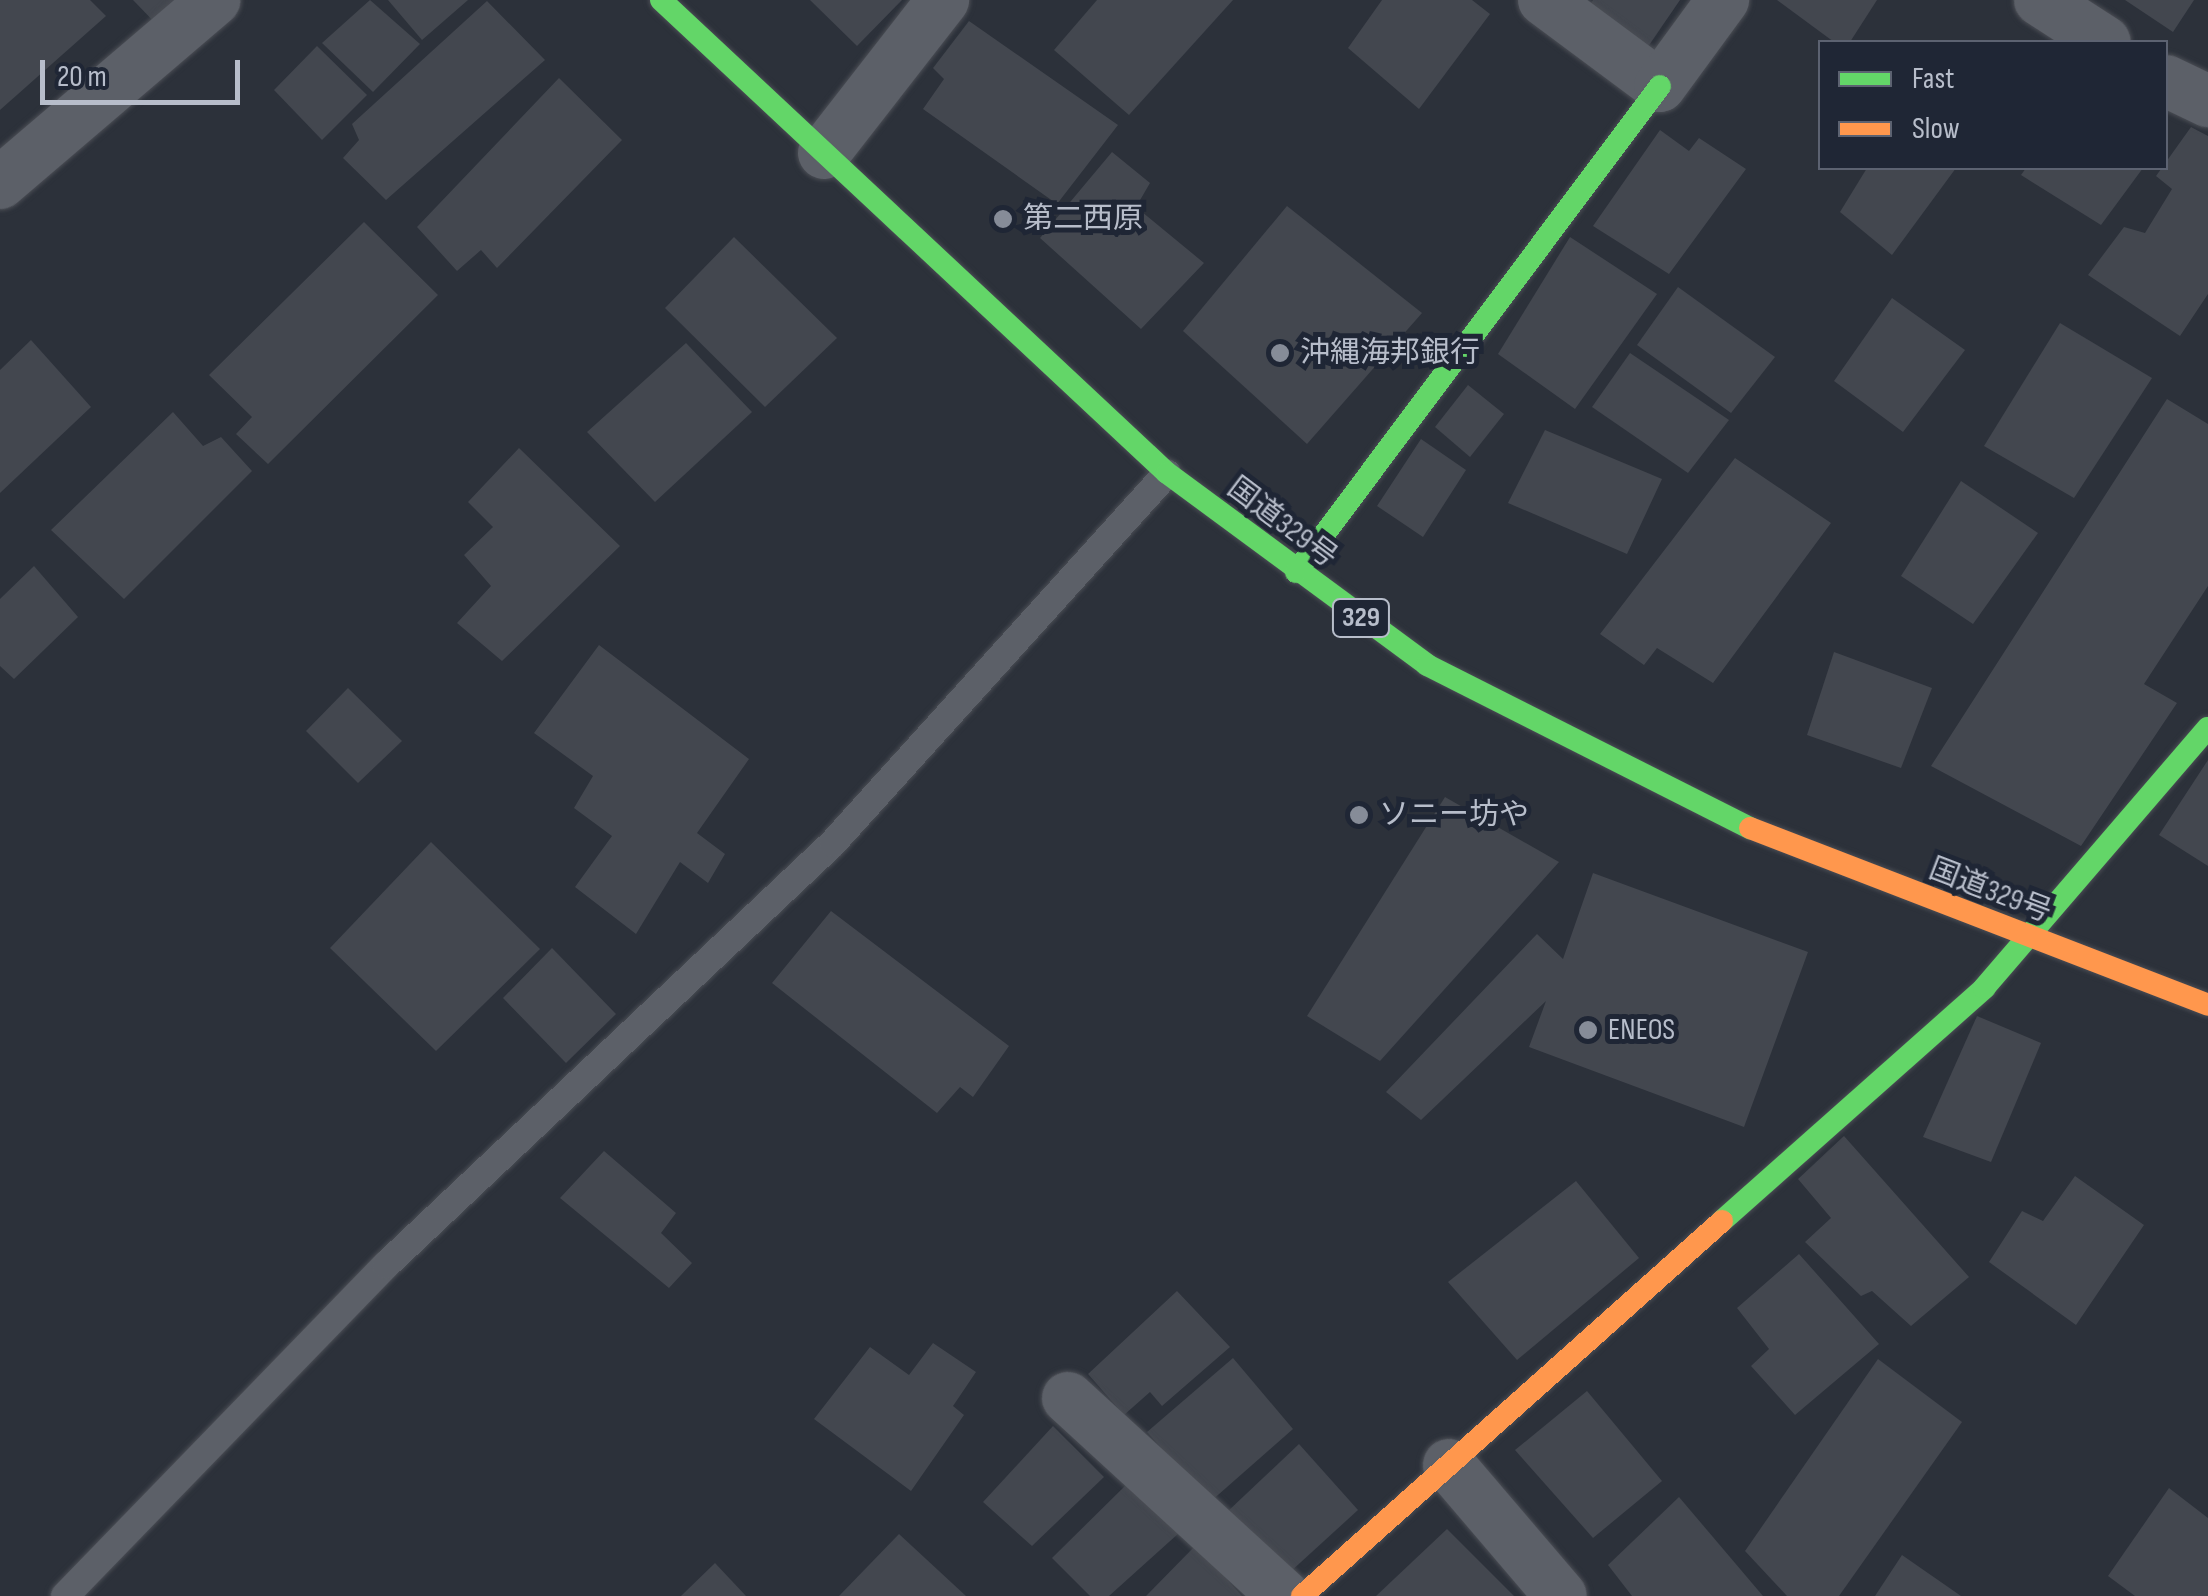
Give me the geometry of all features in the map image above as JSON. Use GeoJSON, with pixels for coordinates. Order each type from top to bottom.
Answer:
{"type":"FeatureCollection","features":[{"type":"Feature","properties":{"kind":"main road","name":"国道329号"},"geometry":{"type":"LineString","coordinates":[[661,0],[1167,473],[1296,572],[1427,665],[1685,803],[2208,1005]]}},
{"type":"Feature","properties":{"kind":"main road"},"geometry":{"type":"LineString","coordinates":[[1296,572],[1660,86]]}},
{"type":"Feature","properties":{"kind":"main road"},"geometry":{"type":"LineString","coordinates":[[1302,1596],[2032,938],[2208,728]]}},
{"type":"Feature","properties":{"kind":"street"},"geometry":{"type":"LineString","coordinates":[[0,183],[214,0]]}},
{"type":"Feature","properties":{"kind":"street"},"geometry":{"type":"LineString","coordinates":[[824,153],[943,0]]}},
{"type":"Feature","properties":{"kind":"street"},"geometry":{"type":"LineString","coordinates":[[1544,0],[1660,86],[1723,0]]}},
{"type":"Feature","properties":{"kind":"street"},"geometry":{"type":"LineString","coordinates":[[2040,0],[2103,40]]}},
{"type":"Feature","properties":{"kind":"street"},"geometry":{"type":"LineString","coordinates":[[2168,83],[2208,101]]}},
{"type":"Feature","properties":{"kind":"street"},"geometry":{"type":"LineString","coordinates":[[1068,1398],[1284,1596]]}},
{"type":"Feature","properties":{"kind":"street"},"geometry":{"type":"LineString","coordinates":[[1449,1465],[1561,1596]]}},
{"type":"Feature","properties":{"kind":"lane"},"geometry":{"type":"LineString","coordinates":[[64,1596],[386,1265],[833,844],[1167,473]]}},
{"type":"Feature","properties":{"kind":"building"},"geometry":{"type":"Polygon","coordinates":[[[0,0],[90,0],[106,16],[0,110],[0,0]]]}},
{"type":"Feature","properties":{"kind":"building"},"geometry":{"type":"Polygon","coordinates":[[[133,0],[194,0],[160,28],[133,0]]]}},
{"type":"Feature","properties":{"kind":"building"},"geometry":{"type":"Polygon","coordinates":[[[370,0],[420,44],[373,92],[322,43],[370,0]]]}},
{"type":"Feature","properties":{"kind":"building"},"geometry":{"type":"Polygon","coordinates":[[[388,0],[468,0],[422,40],[388,0]]]}},
{"type":"Feature","properties":{"kind":"building"},"geometry":{"type":"Polygon","coordinates":[[[810,0],[902,0],[857,46],[810,0]]]}},
{"type":"Feature","properties":{"kind":"building"},"geometry":{"type":"Polygon","coordinates":[[[1097,0],[1233,0],[1129,115],[1054,50],[1097,0]]]}},
{"type":"Feature","properties":{"kind":"building"},"geometry":{"type":"Polygon","coordinates":[[[1382,0],[1472,0],[1490,14],[1419,109],[1348,48],[1382,0]]]}},
{"type":"Feature","properties":{"kind":"building"},"geometry":{"type":"Polygon","coordinates":[[[1593,0],[1680,0],[1641,57],[1585,13],[1593,0]]]}},
{"type":"Feature","properties":{"kind":"building"},"geometry":{"type":"Polygon","coordinates":[[[1777,0],[1877,0],[1851,40],[1831,40],[1777,0]]]}},
{"type":"Feature","properties":{"kind":"building"},"geometry":{"type":"Polygon","coordinates":[[[2125,0],[2194,0],[2173,32],[2125,0]]]}},
{"type":"Feature","properties":{"kind":"building"},"geometry":{"type":"Polygon","coordinates":[[[487,1],[545,60],[386,200],[343,158],[359,140],[352,124],[487,1]]]}},
{"type":"Feature","properties":{"kind":"building"},"geometry":{"type":"Polygon","coordinates":[[[969,21],[1118,125],[1057,204],[923,109],[944,79],[933,68],[969,21]]]}},
{"type":"Feature","properties":{"kind":"building"},"geometry":{"type":"Polygon","coordinates":[[[317,46],[367,95],[322,140],[274,90],[317,46]]]}},
{"type":"Feature","properties":{"kind":"building"},"geometry":{"type":"Polygon","coordinates":[[[559,78],[622,140],[497,268],[481,250],[457,271],[417,227],[559,78]]]}},
{"type":"Feature","properties":{"kind":"building"},"geometry":{"type":"Polygon","coordinates":[[[2191,127],[2208,136],[2208,294],[2180,336],[2088,275],[2124,227],[2145,233],[2172,189],[2156,176],[2160,170],[2168,170],[2168,159],[2191,127]]]}},
{"type":"Feature","properties":{"kind":"building"},"geometry":{"type":"Polygon","coordinates":[[[1660,130],[1689,151],[1699,138],[1746,169],[1669,274],[1593,226],[1660,130]]]}},
{"type":"Feature","properties":{"kind":"building"},"geometry":{"type":"Polygon","coordinates":[[[1112,152],[1150,183],[1136,207],[1204,263],[1141,329],[1040,238],[1112,152]]]}},
{"type":"Feature","properties":{"kind":"building"},"geometry":{"type":"Polygon","coordinates":[[[1866,170],[1955,170],[1892,255],[1840,212],[1866,170]]]}},
{"type":"Feature","properties":{"kind":"building"},"geometry":{"type":"Polygon","coordinates":[[[2025,170],[2142,170],[2101,225],[2021,175],[2025,170]]]}},
{"type":"Feature","properties":{"kind":"building"},"geometry":{"type":"Polygon","coordinates":[[[1287,206],[1422,313],[1307,444],[1183,331],[1287,206]]]}},
{"type":"Feature","properties":{"kind":"building"},"geometry":{"type":"Polygon","coordinates":[[[364,222],[438,295],[268,464],[236,434],[252,417],[209,375],[364,222]]]}},
{"type":"Feature","properties":{"kind":"building"},"geometry":{"type":"Polygon","coordinates":[[[734,237],[837,338],[765,407],[665,308],[734,237]]]}},
{"type":"Feature","properties":{"kind":"building"},"geometry":{"type":"Polygon","coordinates":[[[1570,237],[1657,294],[1575,409],[1498,354],[1570,237]]]}},
{"type":"Feature","properties":{"kind":"building"},"geometry":{"type":"Polygon","coordinates":[[[1678,287],[1775,357],[1731,413],[1637,345],[1678,287]]]}},
{"type":"Feature","properties":{"kind":"building"},"geometry":{"type":"Polygon","coordinates":[[[1892,298],[1965,350],[1903,432],[1834,381],[1892,298]]]}},
{"type":"Feature","properties":{"kind":"building"},"geometry":{"type":"Polygon","coordinates":[[[2060,323],[2152,378],[2074,498],[1984,446],[2060,323]]]}},
{"type":"Feature","properties":{"kind":"building"},"geometry":{"type":"Polygon","coordinates":[[[31,340],[91,407],[0,493],[0,370],[31,340]]]}},
{"type":"Feature","properties":{"kind":"building"},"geometry":{"type":"Polygon","coordinates":[[[686,343],[752,412],[655,502],[587,432],[686,343]]]}},
{"type":"Feature","properties":{"kind":"building"},"geometry":{"type":"Polygon","coordinates":[[[1630,353],[1729,420],[1688,473],[1592,407],[1630,353]]]}},
{"type":"Feature","properties":{"kind":"building"},"geometry":{"type":"Polygon","coordinates":[[[1468,385],[1504,414],[1470,457],[1435,427],[1468,385]]]}},
{"type":"Feature","properties":{"kind":"building"},"geometry":{"type":"Polygon","coordinates":[[[2167,399],[2208,424],[2208,586],[2144,684],[2177,703],[2081,846],[1931,766],[2167,399]]]}},
{"type":"Feature","properties":{"kind":"building"},"geometry":{"type":"Polygon","coordinates":[[[173,412],[203,446],[221,437],[252,471],[124,599],[51,530],[173,412]]]}},
{"type":"Feature","properties":{"kind":"building"},"geometry":{"type":"Polygon","coordinates":[[[1545,430],[1662,479],[1627,554],[1508,503],[1545,430]]]}},
{"type":"Feature","properties":{"kind":"building"},"geometry":{"type":"Polygon","coordinates":[[[1421,439],[1466,470],[1423,537],[1377,506],[1421,439]]]}},
{"type":"Feature","properties":{"kind":"building"},"geometry":{"type":"Polygon","coordinates":[[[519,448],[620,546],[502,661],[457,623],[491,586],[464,555],[493,527],[468,502],[519,448]]]}},
{"type":"Feature","properties":{"kind":"building"},"geometry":{"type":"Polygon","coordinates":[[[1735,458],[1831,523],[1713,683],[1657,648],[1644,665],[1600,634],[1735,458]]]}},
{"type":"Feature","properties":{"kind":"building"},"geometry":{"type":"Polygon","coordinates":[[[1961,481],[2038,533],[1973,624],[1901,576],[1961,481]]]}},
{"type":"Feature","properties":{"kind":"building"},"geometry":{"type":"Polygon","coordinates":[[[34,566],[78,617],[14,679],[0,666],[0,599],[34,566]]]}},
{"type":"Feature","properties":{"kind":"building"},"geometry":{"type":"Polygon","coordinates":[[[599,645],[749,759],[697,833],[725,854],[708,883],[680,862],[636,934],[575,887],[612,836],[574,808],[593,776],[534,733],[599,645]]]}},
{"type":"Feature","properties":{"kind":"building"},"geometry":{"type":"Polygon","coordinates":[[[1834,652],[1932,688],[1901,768],[1807,735],[1834,652]]]}},
{"type":"Feature","properties":{"kind":"building"},"geometry":{"type":"Polygon","coordinates":[[[348,688],[402,741],[358,783],[306,731],[348,688]]]}},
{"type":"Feature","properties":{"kind":"building"},"geometry":{"type":"Polygon","coordinates":[[[2208,760],[2208,866],[2159,835],[2208,760]]]}},
{"type":"Feature","properties":{"kind":"building"},"geometry":{"type":"Polygon","coordinates":[[[1445,797],[1559,862],[1380,1061],[1307,1016],[1445,797]]]}},
{"type":"Feature","properties":{"kind":"building"},"geometry":{"type":"Polygon","coordinates":[[[431,842],[540,949],[436,1051],[330,948],[431,842]]]}},
{"type":"Feature","properties":{"kind":"building"},"geometry":{"type":"Polygon","coordinates":[[[1593,873],[1808,952],[1744,1127],[1529,1047],[1546,1001],[1421,1120],[1386,1092],[1537,934],[1563,959],[1593,873]]]}},
{"type":"Feature","properties":{"kind":"building"},"geometry":{"type":"Polygon","coordinates":[[[831,911],[1009,1046],[973,1097],[960,1087],[937,1113],[772,983],[831,911]]]}},
{"type":"Feature","properties":{"kind":"building"},"geometry":{"type":"Polygon","coordinates":[[[552,948],[616,1014],[566,1063],[503,998],[552,948]]]}},
{"type":"Feature","properties":{"kind":"building"},"geometry":{"type":"Polygon","coordinates":[[[1977,1016],[2041,1043],[1991,1162],[1923,1137],[1977,1016]]]}},
{"type":"Feature","properties":{"kind":"building"},"geometry":{"type":"Polygon","coordinates":[[[1844,1136],[1969,1277],[1911,1326],[1872,1291],[1861,1296],[1805,1242],[1831,1218],[1798,1179],[1844,1136]]]}},
{"type":"Feature","properties":{"kind":"building"},"geometry":{"type":"Polygon","coordinates":[[[604,1151],[676,1213],[661,1233],[692,1263],[669,1288],[560,1198],[604,1151]]]}},
{"type":"Feature","properties":{"kind":"building"},"geometry":{"type":"Polygon","coordinates":[[[2075,1176],[2144,1225],[2076,1325],[1989,1262],[2022,1211],[2043,1221],[2075,1176]]]}},
{"type":"Feature","properties":{"kind":"building"},"geometry":{"type":"Polygon","coordinates":[[[1576,1181],[1639,1258],[1517,1360],[1448,1282],[1576,1181]]]}},
{"type":"Feature","properties":{"kind":"building"},"geometry":{"type":"Polygon","coordinates":[[[1799,1254],[1879,1344],[1795,1415],[1751,1366],[1769,1349],[1737,1308],[1799,1254]]]}},
{"type":"Feature","properties":{"kind":"building"},"geometry":{"type":"Polygon","coordinates":[[[1177,1291],[1230,1347],[1162,1406],[1150,1392],[1124,1415],[1088,1374],[1177,1291]]]}},
{"type":"Feature","properties":{"kind":"building"},"geometry":{"type":"Polygon","coordinates":[[[933,1343],[976,1372],[953,1406],[964,1415],[911,1491],[814,1419],[870,1347],[909,1375],[933,1343]]]}},
{"type":"Feature","properties":{"kind":"building"},"geometry":{"type":"Polygon","coordinates":[[[1233,1358],[1293,1429],[1210,1502],[1147,1432],[1233,1358]]]}},
{"type":"Feature","properties":{"kind":"building"},"geometry":{"type":"Polygon","coordinates":[[[1878,1359],[1962,1422],[1839,1596],[1787,1596],[1745,1551],[1878,1359]]]}},
{"type":"Feature","properties":{"kind":"building"},"geometry":{"type":"Polygon","coordinates":[[[1587,1391],[1662,1481],[1593,1538],[1515,1450],[1587,1391]]]}},
{"type":"Feature","properties":{"kind":"building"},"geometry":{"type":"Polygon","coordinates":[[[1053,1426],[1104,1477],[1032,1546],[983,1502],[1053,1426]]]}},
{"type":"Feature","properties":{"kind":"building"},"geometry":{"type":"Polygon","coordinates":[[[1299,1444],[1358,1510],[1289,1573],[1227,1512],[1299,1444]]]}},
{"type":"Feature","properties":{"kind":"building"},"geometry":{"type":"Polygon","coordinates":[[[1128,1483],[1179,1533],[1109,1596],[1090,1596],[1052,1558],[1128,1483]]]}},
{"type":"Feature","properties":{"kind":"building"},"geometry":{"type":"Polygon","coordinates":[[[2169,1488],[2208,1518],[2208,1596],[2135,1596],[2108,1576],[2169,1488]]]}},
{"type":"Feature","properties":{"kind":"building"},"geometry":{"type":"Polygon","coordinates":[[[1679,1497],[1763,1596],[1632,1596],[1608,1565],[1679,1497]]]}},
{"type":"Feature","properties":{"kind":"building"},"geometry":{"type":"Polygon","coordinates":[[[1447,1529],[1514,1596],[1376,1596],[1447,1529]]]}},
{"type":"Feature","properties":{"kind":"building"},"geometry":{"type":"Polygon","coordinates":[[[899,1534],[966,1596],[839,1596],[899,1534]]]}},
{"type":"Feature","properties":{"kind":"building"},"geometry":{"type":"Polygon","coordinates":[[[1196,1545],[1242,1596],[1146,1596],[1196,1545]]]}},
{"type":"Feature","properties":{"kind":"building"},"geometry":{"type":"Polygon","coordinates":[[[1902,1555],[1961,1596],[1875,1596],[1902,1555]]]}},
{"type":"Feature","properties":{"kind":"building"},"geometry":{"type":"Polygon","coordinates":[[[715,1563],[746,1596],[681,1596],[715,1563]]]}},
{"type":"Feature","properties":{"kind":"traffic: fast"},"geometry":{"type":"LineString","coordinates":[[661,0],[1167,473],[1427,665],[1750,828]]}},
{"type":"Feature","properties":{"kind":"traffic: fast"},"geometry":{"type":"LineString","coordinates":[[1296,572],[1660,86]]}},
{"type":"Feature","properties":{"kind":"traffic: fast"},"geometry":{"type":"LineString","coordinates":[[1722,1221],[1984,988],[2208,728]]}},
{"type":"Feature","properties":{"kind":"traffic: slow"},"geometry":{"type":"LineString","coordinates":[[1750,828],[2208,1005]]}},
{"type":"Feature","properties":{"kind":"traffic: slow"},"geometry":{"type":"LineString","coordinates":[[1302,1596],[1722,1221]]}},
{"type":"Feature","properties":{"kind":"place","name":"第二西原"},"geometry":{"type":"Point","coordinates":[1003,219]}},
{"type":"Feature","properties":{"kind":"place","name":"沖縄海邦銀行"},"geometry":{"type":"Point","coordinates":[1280,353]}},
{"type":"Feature","properties":{"kind":"place","name":"ソニー坊や"},"geometry":{"type":"Point","coordinates":[1359,815]}},
{"type":"Feature","properties":{"kind":"place","name":"ENEOS"},"geometry":{"type":"Point","coordinates":[1588,1030]}}]}
